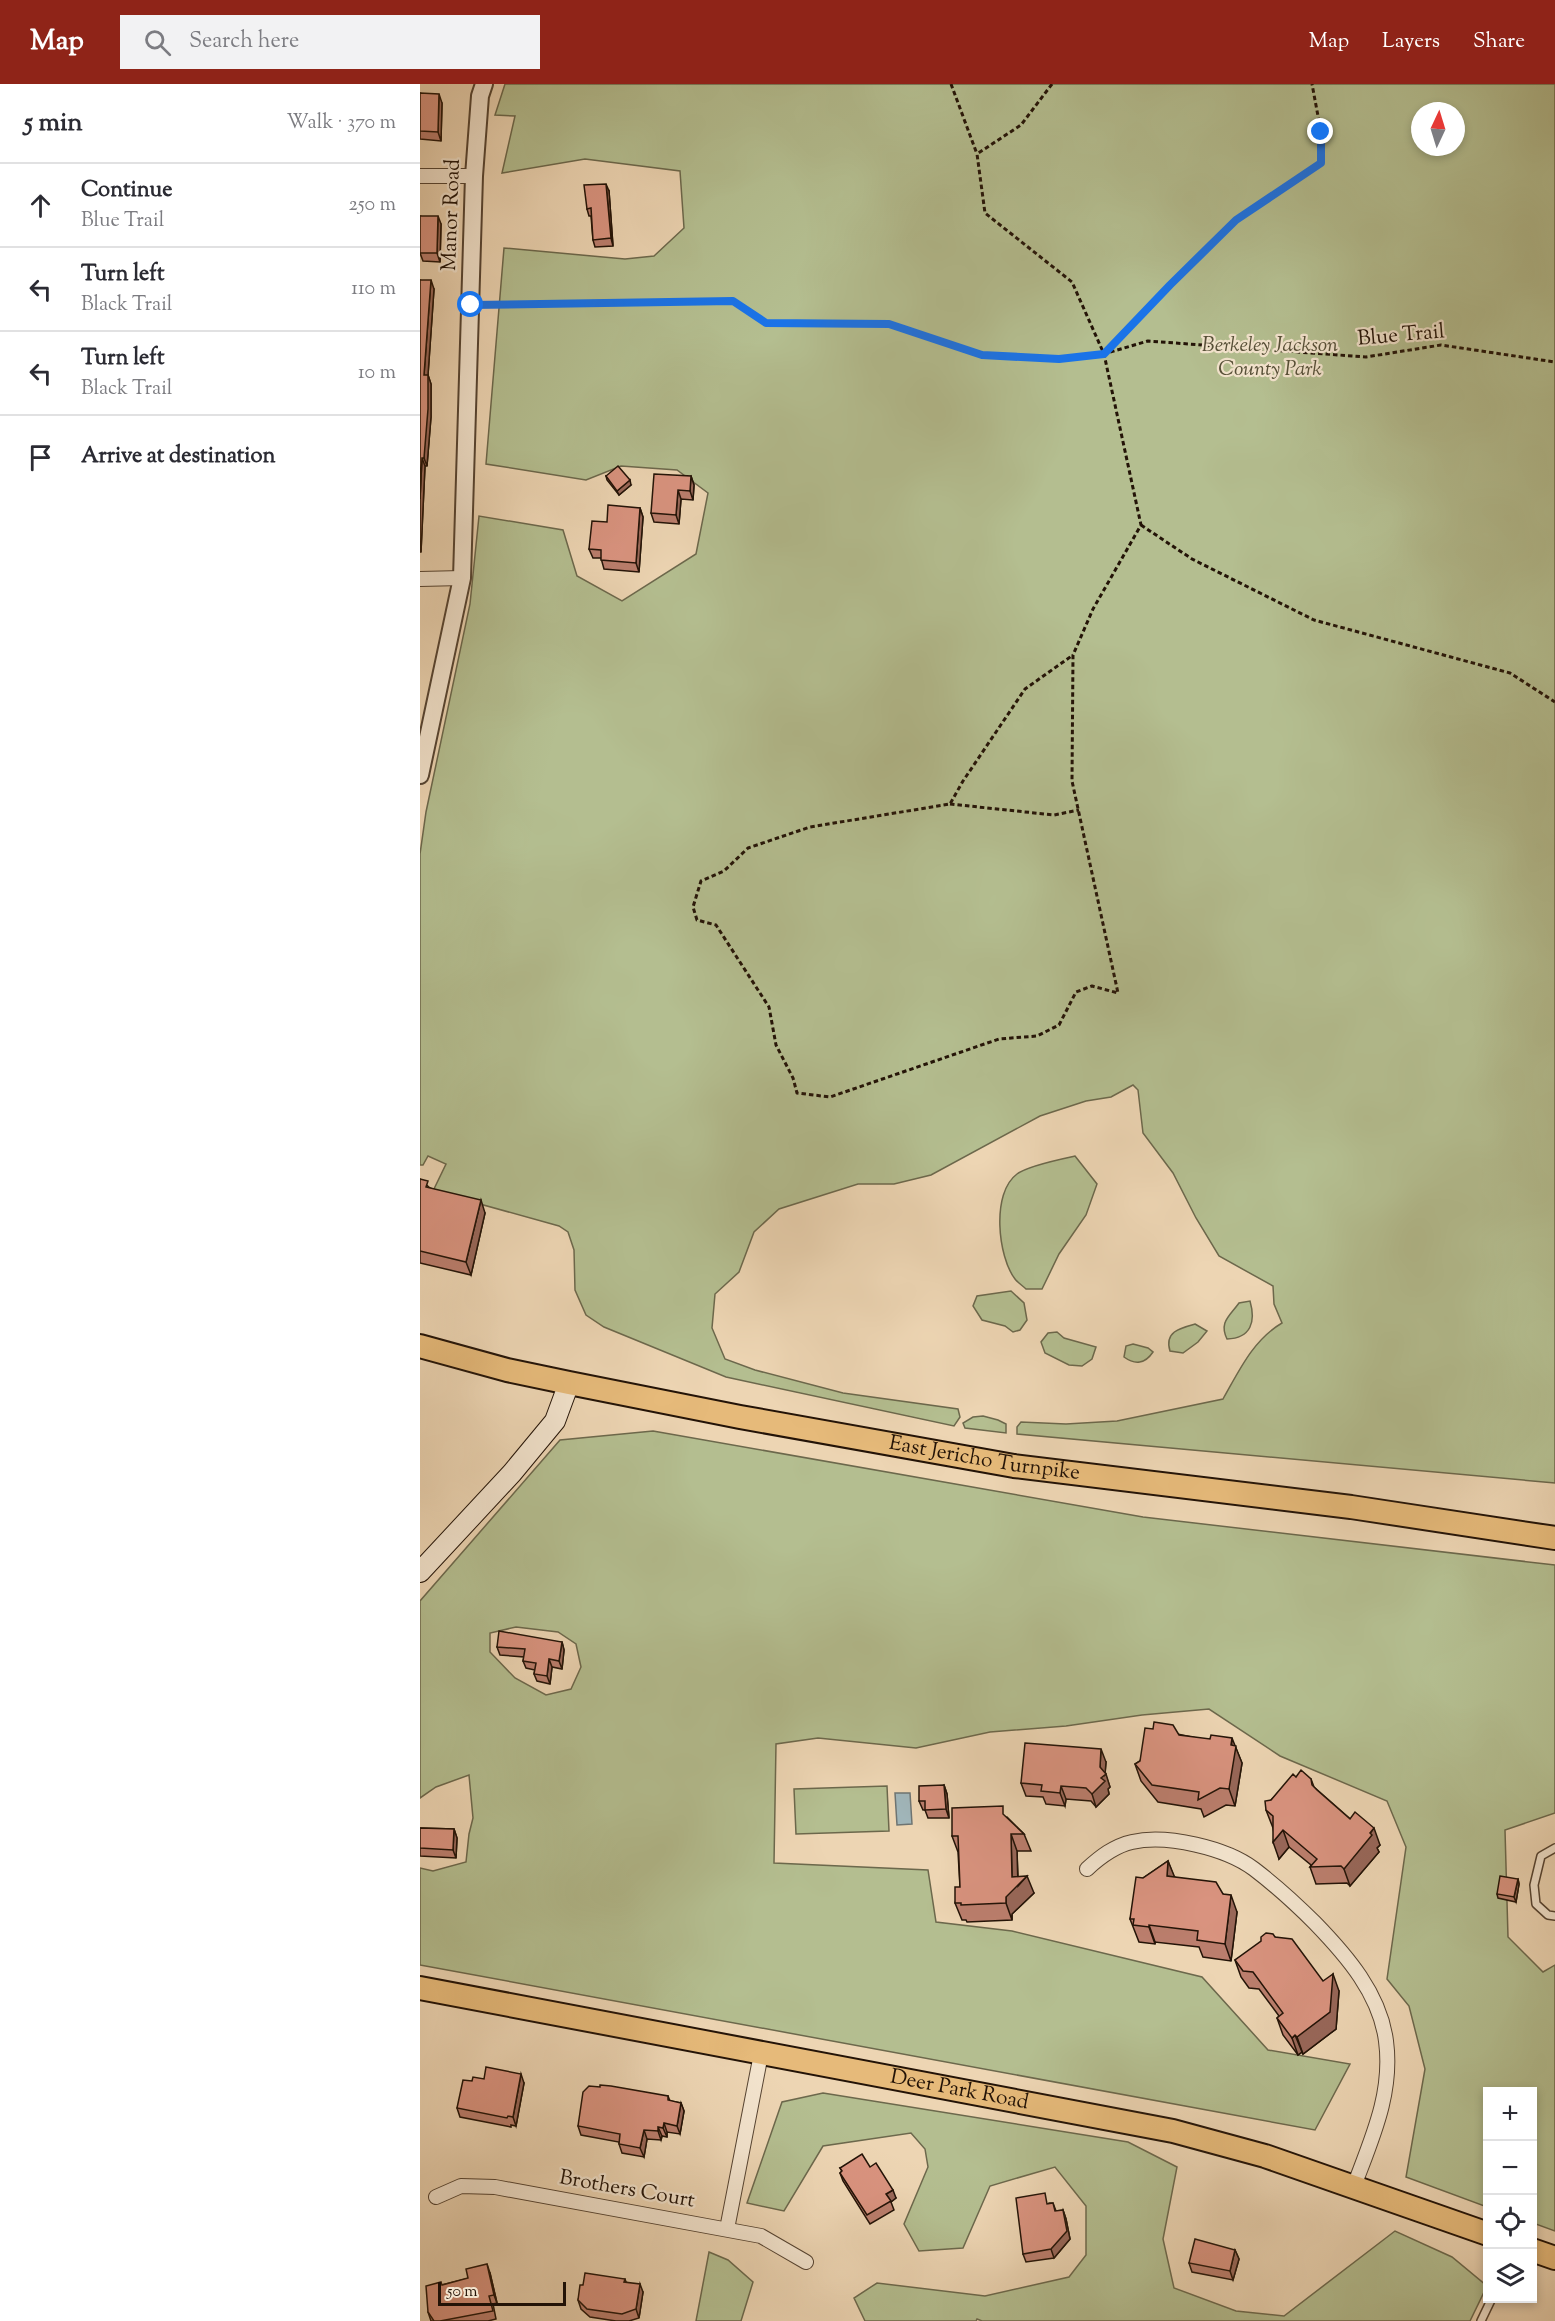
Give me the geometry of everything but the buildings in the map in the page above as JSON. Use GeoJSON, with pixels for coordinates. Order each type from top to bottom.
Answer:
{"type":"FeatureCollection","features":[{"type":"Feature","properties":{"kind":"main road","name":"East Jericho Turnpike"},"geometry":{"type":"LineString","coordinates":[[420,1346],[507,1370],[569,1383],[741,1417],[1014,1466],[1352,1507],[1555,1538]]}},
{"type":"Feature","properties":{"kind":"main road"},"geometry":{"type":"LineString","coordinates":[[420,1572],[512,1473],[555,1420],[569,1383]]}},
{"type":"Feature","properties":{"kind":"main road","name":"Deer Park Road"},"geometry":{"type":"LineString","coordinates":[[420,1988],[1173,2131],[1265,2156],[1483,2232]]}},
{"type":"Feature","properties":{"kind":"main road"},"geometry":{"type":"LineString","coordinates":[[1537,2251],[1555,2258]]}},
{"type":"Feature","properties":{"kind":"street","name":"Manor Road"},"geometry":{"type":"LineString","coordinates":[[420,775],[462,578],[474,176],[480,96],[484,84]]}},
{"type":"Feature","properties":{"kind":"street"},"geometry":{"type":"LineString","coordinates":[[420,176],[474,176]]}},
{"type":"Feature","properties":{"kind":"street"},"geometry":{"type":"LineString","coordinates":[[420,579],[462,578]]}},
{"type":"Feature","properties":{"kind":"street"},"geometry":{"type":"LineString","coordinates":[[1087,1869],[1103,1854],[1132,1842],[1162,1839],[1197,1845],[1252,1868],[1344,1952],[1370,1993],[1383,2027],[1386,2042],[1387,2083],[1383,2106],[1354,2186]]}},
{"type":"Feature","properties":{"kind":"street"},"geometry":{"type":"LineString","coordinates":[[727,2229],[761,2054]]}},
{"type":"Feature","properties":{"kind":"street","name":"Brothers Court"},"geometry":{"type":"LineString","coordinates":[[436,2197],[461,2186],[495,2187],[760,2236],[806,2262]]}},
{"type":"Feature","properties":{"kind":"lane"},"geometry":{"type":"LineString","coordinates":[[1555,1848],[1541,1856],[1534,1885],[1536,1904],[1548,1915],[1555,1916]]}},
{"type":"Feature","properties":{"kind":"lane"},"geometry":{"type":"LineString","coordinates":[[1482,2321],[1489,2303]]}},
{"type":"Feature","properties":{"kind":"path"},"geometry":{"type":"LineString","coordinates":[[951,84],[978,154],[986,213],[1072,282],[1104,354],[1141,525],[1094,609],[1072,655],[1072,781],[1079,810],[1118,993],[1092,986],[1076,992],[1059,1025],[1037,1036],[999,1039],[830,1097],[797,1093],[793,1078],[776,1044],[769,1007],[716,926],[697,920],[693,907],[701,880],[724,871],[748,848],[810,827],[950,804],[1054,815],[1079,810]]}},
{"type":"Feature","properties":{"kind":"path"},"geometry":{"type":"LineString","coordinates":[[978,154],[1021,125],[1052,84]]}},
{"type":"Feature","properties":{"kind":"path"},"geometry":{"type":"LineString","coordinates":[[1104,354],[1236,220],[1321,163],[1321,132],[1312,84]]}},
{"type":"Feature","properties":{"kind":"path","name":"Blue Trail"},"geometry":{"type":"LineString","coordinates":[[471,305],[733,301],[766,323],[889,324],[982,355],[1059,359],[1104,354],[1148,340],[1366,357],[1441,345],[1555,362]]}},
{"type":"Feature","properties":{"kind":"path"},"geometry":{"type":"LineString","coordinates":[[1141,525],[1192,559],[1314,620],[1510,673],[1555,702]]}},
{"type":"Feature","properties":{"kind":"path"},"geometry":{"type":"LineString","coordinates":[[950,804],[1024,689],[1072,655]]}},
{"type":"Feature","properties":{"kind":"green space","name":"Berkeley Jackson County Park"},"geometry":{"type":"Polygon","coordinates":[[[505,84],[1555,84],[1555,1483],[1017,1434],[1017,1427],[1021,1422],[1066,1424],[1117,1421],[1223,1399],[1255,1347],[1282,1323],[1274,1304],[1273,1286],[1219,1256],[1173,1173],[1143,1133],[1138,1090],[1133,1085],[1111,1097],[1086,1101],[1040,1116],[931,1175],[894,1184],[858,1184],[779,1209],[754,1232],[739,1272],[715,1294],[712,1328],[725,1359],[755,1370],[843,1393],[958,1409],[960,1417],[954,1426],[726,1377],[604,1327],[586,1315],[575,1290],[574,1250],[568,1232],[559,1226],[433,1191],[446,1164],[428,1156],[423,1165],[420,1165],[420,854],[426,812],[470,604],[479,516],[563,530],[577,576],[622,601],[696,554],[708,493],[677,470],[621,466],[586,480],[486,464],[504,248],[625,259],[654,256],[684,228],[680,171],[585,159],[502,173],[515,116],[495,115],[505,84]]]}},
{"type":"Feature","properties":{"kind":"green space"},"geometry":{"type":"Polygon","coordinates":[[[1075,1156],[1097,1184],[1086,1215],[1059,1254],[1042,1289],[1026,1289],[1015,1279],[1004,1256],[1000,1225],[1003,1195],[1009,1183],[1022,1171],[1075,1156]]]}},
{"type":"Feature","properties":{"kind":"green space"},"geometry":{"type":"Polygon","coordinates":[[[1011,1291],[1024,1303],[1027,1320],[1020,1330],[1013,1332],[1005,1326],[982,1320],[973,1306],[977,1296],[1011,1291]]]}},
{"type":"Feature","properties":{"kind":"green space"},"geometry":{"type":"Polygon","coordinates":[[[1250,1301],[1252,1322],[1250,1328],[1242,1336],[1227,1339],[1224,1328],[1226,1320],[1239,1303],[1250,1301]]]}},
{"type":"Feature","properties":{"kind":"green space"},"geometry":{"type":"Polygon","coordinates":[[[1195,1324],[1207,1331],[1198,1342],[1183,1353],[1170,1351],[1171,1335],[1179,1329],[1195,1324]]]}},
{"type":"Feature","properties":{"kind":"green space"},"geometry":{"type":"Polygon","coordinates":[[[1057,1332],[1064,1338],[1096,1347],[1092,1359],[1082,1366],[1069,1365],[1045,1353],[1041,1342],[1048,1333],[1057,1332]]]}},
{"type":"Feature","properties":{"kind":"green space"},"geometry":{"type":"Polygon","coordinates":[[[1133,1344],[1148,1348],[1153,1352],[1143,1361],[1132,1361],[1124,1357],[1126,1346],[1133,1344]]]}},
{"type":"Feature","properties":{"kind":"green space"},"geometry":{"type":"Polygon","coordinates":[[[983,1416],[1006,1424],[1006,1433],[965,1428],[963,1423],[973,1417],[983,1416]]]}},
{"type":"Feature","properties":{"kind":"green space"},"geometry":{"type":"Polygon","coordinates":[[[653,1431],[1143,1517],[1555,1565],[1555,1813],[1505,1830],[1508,1937],[1543,1972],[1555,1965],[1555,2231],[1537,2224],[1537,2087],[1483,2087],[1483,2206],[1406,2177],[1425,2069],[1409,2006],[1387,1979],[1406,1847],[1387,1801],[1280,1756],[1209,1709],[1142,1715],[1066,1726],[990,1732],[916,1748],[818,1738],[776,1744],[774,1863],[928,1870],[936,1922],[1012,1931],[1202,1977],[1268,2050],[1350,2064],[1315,2130],[420,1965],[420,1868],[433,1871],[466,1862],[473,1818],[469,1775],[436,1787],[420,1798],[420,1601],[560,1440],[653,1431]],[[516,1627],[490,1633],[490,1652],[515,1678],[546,1695],[571,1689],[581,1667],[576,1644],[558,1632],[516,1627]]]}},
{"type":"Feature","properties":{"kind":"green space"},"geometry":{"type":"Polygon","coordinates":[[[887,1786],[889,1831],[796,1834],[794,1789],[887,1786]]]}},
{"type":"Feature","properties":{"kind":"green space"},"geometry":{"type":"Polygon","coordinates":[[[823,2093],[1128,2142],[1177,2167],[1163,2239],[1174,2288],[1236,2311],[1284,2316],[1395,2231],[1452,2257],[1483,2283],[1483,2294],[1470,2321],[982,2321],[977,2319],[976,2321],[865,2321],[854,2298],[877,2283],[985,2296],[1069,2277],[1086,2255],[1086,2206],[1055,2167],[990,2186],[963,2248],[919,2251],[904,2224],[928,2167],[925,2149],[911,2133],[823,2146],[784,2211],[747,2203],[782,2102],[823,2093]]]}},
{"type":"Feature","properties":{"kind":"green space"},"geometry":{"type":"Polygon","coordinates":[[[709,2252],[728,2260],[753,2282],[741,2321],[696,2321],[709,2252]]]}},
{"type":"Feature","properties":{"kind":"shaded area"},"geometry":{"type":"Polygon","coordinates":[[[895,1793],[910,1793],[912,1824],[897,1825],[895,1793]]]}},
{"type":"Feature","properties":{"kind":"route"},"geometry":{"type":"LineString","coordinates":[[471,305],[733,301],[766,323],[889,324],[982,355],[1059,359],[1104,354],[1236,220],[1321,163],[1321,132]]}}]}
